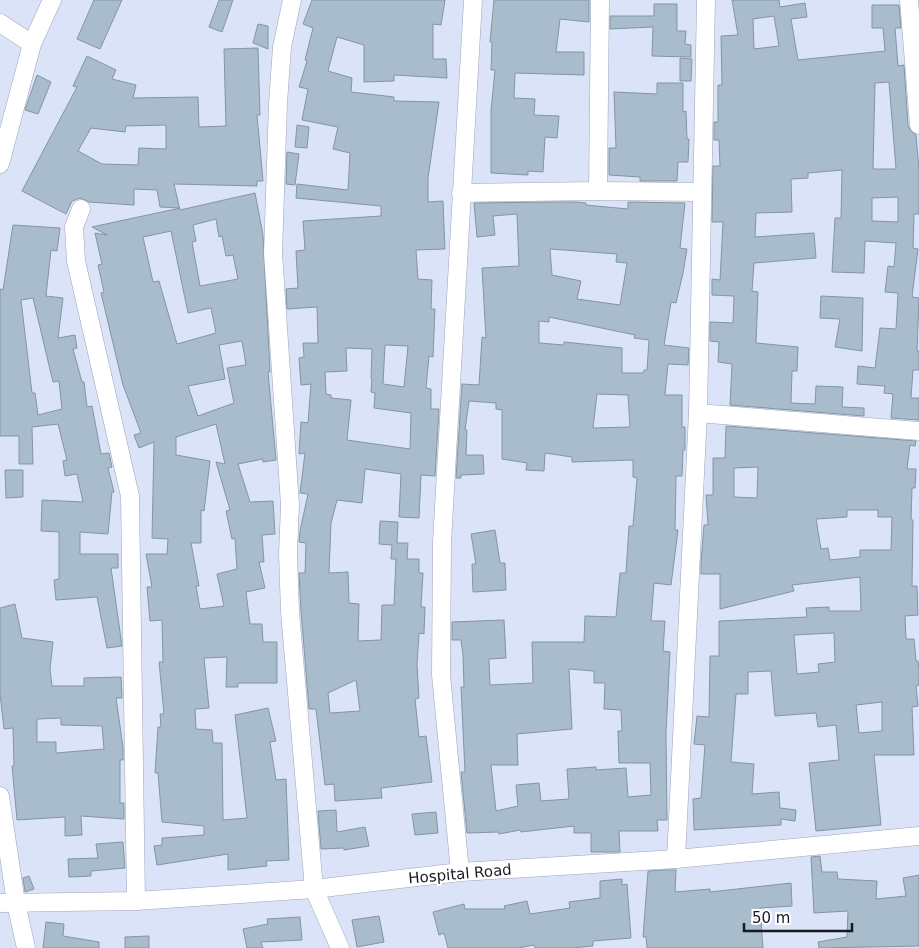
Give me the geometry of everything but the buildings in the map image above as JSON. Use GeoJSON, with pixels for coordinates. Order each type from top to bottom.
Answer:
{"type":"FeatureCollection","features":[{"type":"Feature","properties":{"kind":"street"},"geometry":{"type":"LineString","coordinates":[[0,164],[32,44],[52,0]]}},
{"type":"Feature","properties":{"kind":"street"},"geometry":{"type":"LineString","coordinates":[[292,0],[282,47],[278,94],[273,253],[290,505],[288,554],[290,612],[314,889],[340,948]]}},
{"type":"Feature","properties":{"kind":"street"},"geometry":{"type":"LineString","coordinates":[[460,872],[441,665],[442,542],[473,0]]}},
{"type":"Feature","properties":{"kind":"street"},"geometry":{"type":"LineString","coordinates":[[598,191],[600,0]]}},
{"type":"Feature","properties":{"kind":"street"},"geometry":{"type":"LineString","coordinates":[[676,859],[698,413],[706,0]]}},
{"type":"Feature","properties":{"kind":"street"},"geometry":{"type":"LineString","coordinates":[[909,0],[919,125]]}},
{"type":"Feature","properties":{"kind":"street"},"geometry":{"type":"LineString","coordinates":[[0,23],[32,44]]}},
{"type":"Feature","properties":{"kind":"street"},"geometry":{"type":"LineString","coordinates":[[461,193],[702,192]]}},
{"type":"Feature","properties":{"kind":"street"},"geometry":{"type":"LineString","coordinates":[[81,209],[74,226],[76,261],[130,496],[136,901]]}},
{"type":"Feature","properties":{"kind":"street"},"geometry":{"type":"LineString","coordinates":[[698,413],[919,431]]}},
{"type":"Feature","properties":{"kind":"street"},"geometry":{"type":"LineString","coordinates":[[0,796],[8,903],[26,948]]}},
{"type":"Feature","properties":{"kind":"street","name":"Hospital Road"},"geometry":{"type":"LineString","coordinates":[[8,903],[136,901],[314,889],[460,872],[676,859],[919,836]]}}]}
